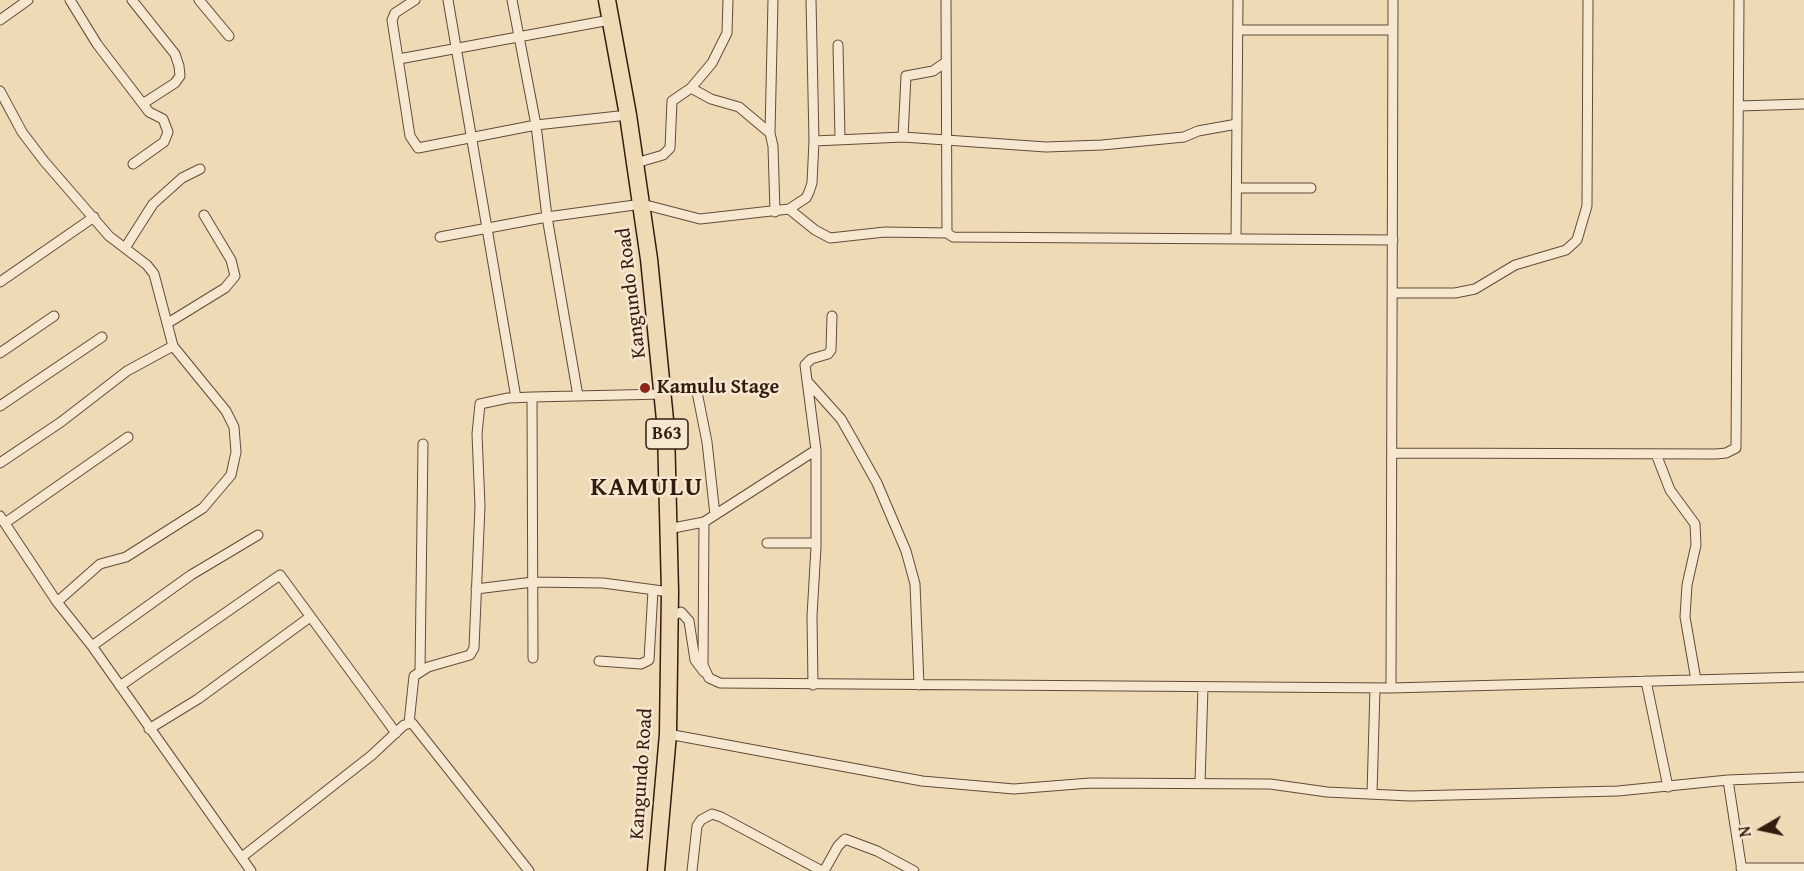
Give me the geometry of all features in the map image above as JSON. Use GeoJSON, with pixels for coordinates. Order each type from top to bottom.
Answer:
{"type":"FeatureCollection","features":[{"type":"Feature","properties":{"kind":"highway","name":"Kangundo Road"},"geometry":{"type":"LineString","coordinates":[[607,0],[642,204],[664,394],[670,617],[668,734],[656,871]]}},
{"type":"Feature","properties":{"kind":"street"},"geometry":{"type":"LineString","coordinates":[[0,20],[28,0]]}},
{"type":"Feature","properties":{"kind":"street"},"geometry":{"type":"LineString","coordinates":[[70,0],[97,44],[149,112],[163,119],[168,132],[164,142],[133,164]]}},
{"type":"Feature","properties":{"kind":"street"},"geometry":{"type":"LineString","coordinates":[[132,0],[175,54],[179,66],[180,76],[175,83],[144,103]]}},
{"type":"Feature","properties":{"kind":"street"},"geometry":{"type":"LineString","coordinates":[[199,0],[228,36]]}},
{"type":"Feature","properties":{"kind":"street"},"geometry":{"type":"LineString","coordinates":[[415,0],[392,16],[410,136],[413,144],[418,148],[536,125],[628,114]]}},
{"type":"Feature","properties":{"kind":"street"},"geometry":{"type":"LineString","coordinates":[[448,0],[516,398]]}},
{"type":"Feature","properties":{"kind":"street"},"geometry":{"type":"LineString","coordinates":[[512,0],[536,125],[547,217],[578,396]]}},
{"type":"Feature","properties":{"kind":"street"},"geometry":{"type":"LineString","coordinates":[[636,163],[667,152],[672,141],[672,101],[691,88],[712,63],[727,33],[728,0]]}},
{"type":"Feature","properties":{"kind":"street"},"geometry":{"type":"LineString","coordinates":[[773,0],[770,133],[773,146],[775,212]]}},
{"type":"Feature","properties":{"kind":"street"},"geometry":{"type":"LineString","coordinates":[[440,237],[547,217],[642,204],[700,219],[789,209],[806,198],[809,192],[814,141],[812,0]]}},
{"type":"Feature","properties":{"kind":"street"},"geometry":{"type":"LineString","coordinates":[[946,0],[946,233]]}},
{"type":"Feature","properties":{"kind":"street"},"geometry":{"type":"LineString","coordinates":[[1236,238],[1238,0]]}},
{"type":"Feature","properties":{"kind":"street"},"geometry":{"type":"LineString","coordinates":[[1391,688],[1393,0]]}},
{"type":"Feature","properties":{"kind":"street"},"geometry":{"type":"LineString","coordinates":[[1392,293],[1455,293],[1474,289],[1515,265],[1566,250],[1577,240],[1587,206],[1588,0]]}},
{"type":"Feature","properties":{"kind":"street"},"geometry":{"type":"LineString","coordinates":[[1392,453],[1726,453],[1736,448],[1739,0]]}},
{"type":"Feature","properties":{"kind":"street"},"geometry":{"type":"LineString","coordinates":[[399,59],[610,20]]}},
{"type":"Feature","properties":{"kind":"street"},"geometry":{"type":"LineString","coordinates":[[1238,30],[1393,30]]}},
{"type":"Feature","properties":{"kind":"street"},"geometry":{"type":"LineString","coordinates":[[838,45],[840,138]]}},
{"type":"Feature","properties":{"kind":"street"},"geometry":{"type":"LineString","coordinates":[[903,137],[906,76],[933,70],[946,62]]}},
{"type":"Feature","properties":{"kind":"street"},"geometry":{"type":"LineString","coordinates":[[691,88],[711,99],[739,107],[770,133]]}},
{"type":"Feature","properties":{"kind":"street"},"geometry":{"type":"LineString","coordinates":[[0,91],[22,132],[109,236],[147,265],[154,274],[173,346],[226,411],[234,427],[236,452],[231,475],[203,508],[126,557],[100,564],[57,602]]}},
{"type":"Feature","properties":{"kind":"street"},"geometry":{"type":"LineString","coordinates":[[1739,106],[1804,104]]}},
{"type":"Feature","properties":{"kind":"street"},"geometry":{"type":"LineString","coordinates":[[814,141],[840,138],[903,137],[946,138],[1046,147],[1102,145],[1184,137],[1198,131],[1237,124]]}},
{"type":"Feature","properties":{"kind":"street"},"geometry":{"type":"LineString","coordinates":[[125,248],[153,204],[182,178],[200,169]]}},
{"type":"Feature","properties":{"kind":"street"},"geometry":{"type":"LineString","coordinates":[[1237,188],[1311,188]]}},
{"type":"Feature","properties":{"kind":"street"},"geometry":{"type":"LineString","coordinates":[[789,209],[815,231],[830,237],[885,232],[946,233],[961,239],[1393,240]]}},
{"type":"Feature","properties":{"kind":"street"},"geometry":{"type":"LineString","coordinates":[[168,323],[225,288],[235,276],[231,260],[204,215]]}},
{"type":"Feature","properties":{"kind":"street"},"geometry":{"type":"LineString","coordinates":[[0,282],[94,217]]}},
{"type":"Feature","properties":{"kind":"street"},"geometry":{"type":"LineString","coordinates":[[0,353],[54,316]]}},
{"type":"Feature","properties":{"kind":"street"},"geometry":{"type":"LineString","coordinates":[[813,685],[812,616],[816,543],[816,450],[806,365],[811,359],[828,354],[831,350],[832,316]]}},
{"type":"Feature","properties":{"kind":"street"},"geometry":{"type":"LineString","coordinates":[[0,406],[102,337]]}},
{"type":"Feature","properties":{"kind":"street"},"geometry":{"type":"LineString","coordinates":[[0,463],[61,422],[128,371],[173,346]]}},
{"type":"Feature","properties":{"kind":"street"},"geometry":{"type":"LineString","coordinates":[[807,381],[841,419],[877,483],[906,551],[915,584],[920,685]]}},
{"type":"Feature","properties":{"kind":"street"},"geometry":{"type":"LineString","coordinates":[[698,393],[707,442],[715,515]]}},
{"type":"Feature","properties":{"kind":"street"},"geometry":{"type":"LineString","coordinates":[[420,671],[472,652],[480,506],[478,408],[483,402],[516,398],[664,394]]}},
{"type":"Feature","properties":{"kind":"street"},"geometry":{"type":"LineString","coordinates":[[532,398],[533,658]]}},
{"type":"Feature","properties":{"kind":"street"},"geometry":{"type":"LineString","coordinates":[[128,437],[2,519],[57,602],[92,646],[251,871]]}},
{"type":"Feature","properties":{"kind":"street"},"geometry":{"type":"LineString","coordinates":[[243,857],[409,723],[413,681],[420,671],[423,444]]}},
{"type":"Feature","properties":{"kind":"street"},"geometry":{"type":"LineString","coordinates":[[669,529],[704,522],[816,450]]}},
{"type":"Feature","properties":{"kind":"street"},"geometry":{"type":"LineString","coordinates":[[1656,454],[1670,490],[1695,524],[1696,545],[1687,585],[1684,617],[1696,680]]}},
{"type":"Feature","properties":{"kind":"street"},"geometry":{"type":"LineString","coordinates":[[704,522],[705,674]]}},
{"type":"Feature","properties":{"kind":"street"},"geometry":{"type":"LineString","coordinates":[[92,646],[191,575],[258,535]]}},
{"type":"Feature","properties":{"kind":"street"},"geometry":{"type":"LineString","coordinates":[[767,543],[816,543]]}},
{"type":"Feature","properties":{"kind":"street"},"geometry":{"type":"LineString","coordinates":[[120,686],[214,622],[277,575],[282,575],[310,617],[396,733]]}},
{"type":"Feature","properties":{"kind":"street"},"geometry":{"type":"LineString","coordinates":[[476,589],[533,582],[603,583],[670,592]]}},
{"type":"Feature","properties":{"kind":"street"},"geometry":{"type":"LineString","coordinates":[[599,661],[641,664],[649,660],[653,590]]}},
{"type":"Feature","properties":{"kind":"street"},"geometry":{"type":"LineString","coordinates":[[670,617],[681,612],[689,621],[695,660],[705,674],[720,683],[1391,688],[1804,677]]}},
{"type":"Feature","properties":{"kind":"street"},"geometry":{"type":"LineString","coordinates":[[149,729],[198,699],[310,617]]}},
{"type":"Feature","properties":{"kind":"street"},"geometry":{"type":"LineString","coordinates":[[1646,681],[1668,787]]}},
{"type":"Feature","properties":{"kind":"street"},"geometry":{"type":"LineString","coordinates":[[1200,783],[1203,687]]}},
{"type":"Feature","properties":{"kind":"street"},"geometry":{"type":"LineString","coordinates":[[1372,794],[1375,688]]}},
{"type":"Feature","properties":{"kind":"street"},"geometry":{"type":"LineString","coordinates":[[409,723],[415,724],[526,867],[514,871]]}},
{"type":"Feature","properties":{"kind":"street"},"geometry":{"type":"LineString","coordinates":[[668,734],[922,781],[1014,789],[1090,783],[1270,784],[1327,792],[1433,795],[1668,787],[1728,780],[1804,777]]}},
{"type":"Feature","properties":{"kind":"street"},"geometry":{"type":"LineString","coordinates":[[1728,780],[1742,869],[1804,868]]}},
{"type":"Feature","properties":{"kind":"street"},"geometry":{"type":"LineString","coordinates":[[692,871],[697,826],[700,820],[712,814],[722,817],[823,871],[838,846],[845,839],[878,851],[914,871]]}},
{"type":"Feature","properties":{"kind":"place","name":"Kamulu Stage"},"geometry":{"type":"Point","coordinates":[645,388]}},
{"type":"Feature","properties":{"kind":"district","name":"KAMULU"},"geometry":{"type":"Point","coordinates":[647,488]}}]}
